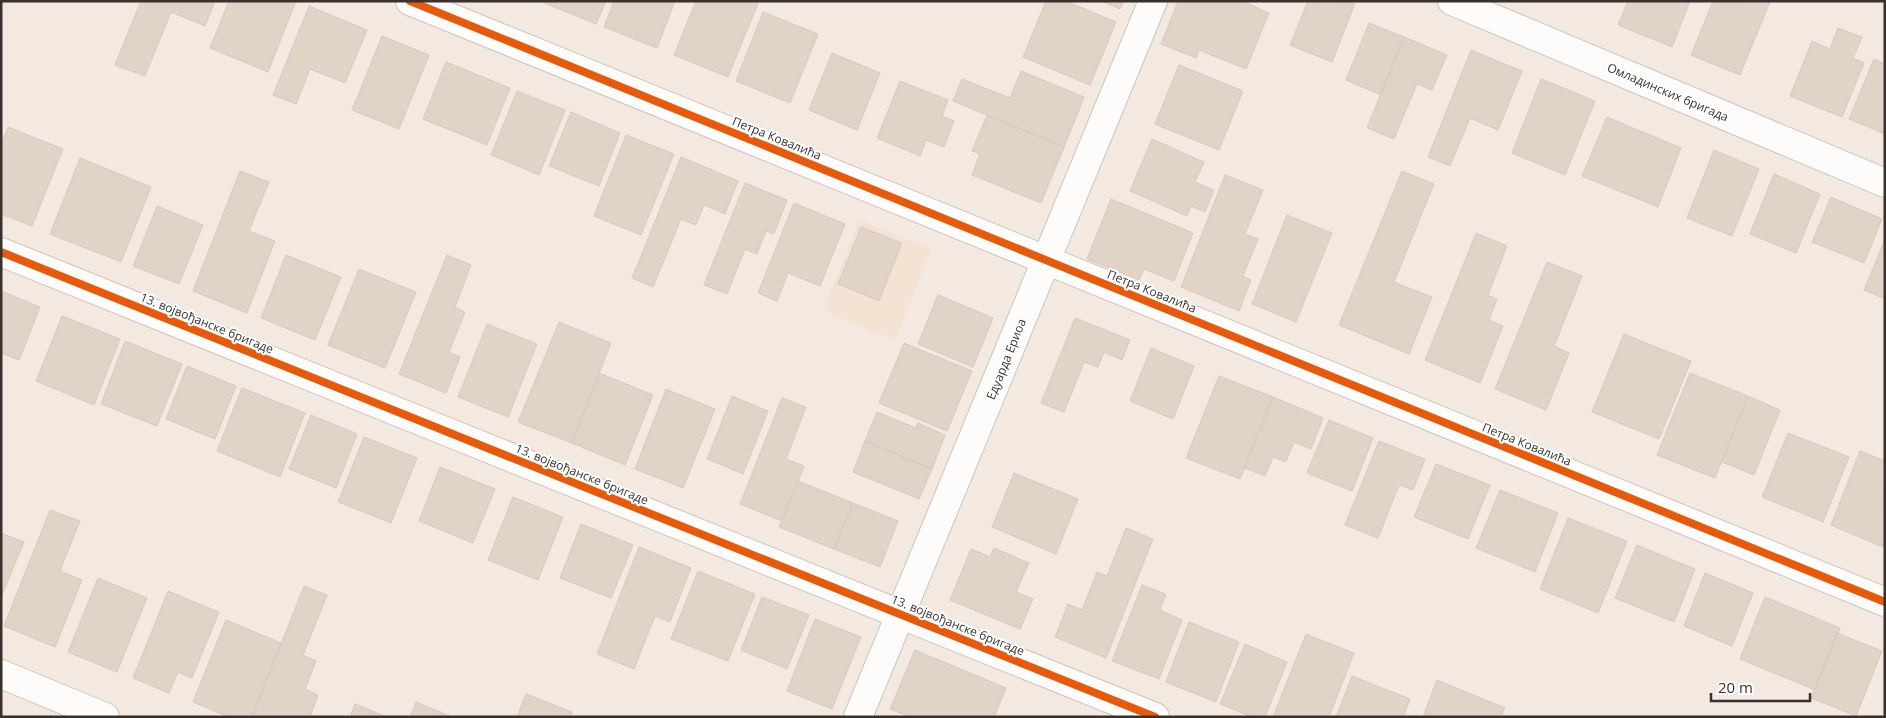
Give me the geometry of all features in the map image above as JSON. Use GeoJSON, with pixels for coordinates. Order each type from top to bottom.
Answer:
{"type":"FeatureCollection","features":[{"type":"Feature","properties":{"kind":"street","name":"Петра Ковалића"},"geometry":{"type":"LineString","coordinates":[[410,1],[1885,602]]}},
{"type":"Feature","properties":{"kind":"street","name":"Едуарда Ериоа"},"geometry":{"type":"LineString","coordinates":[[858,717],[1153,1]]}},
{"type":"Feature","properties":{"kind":"street","name":"Омладинских бригада"},"geometry":{"type":"LineString","coordinates":[[1452,1],[1885,183]]}},
{"type":"Feature","properties":{"kind":"street","name":"13. војвођанске бригаде"},"geometry":{"type":"LineString","coordinates":[[1,252],[1155,717]]}},
{"type":"Feature","properties":{"kind":"street"},"geometry":{"type":"LineString","coordinates":[[1,674],[105,717]]}},
{"type":"Feature","properties":{"kind":"shaded area"},"geometry":{"type":"Polygon","coordinates":[[[860,220],[931,249],[895,340],[823,311],[860,220]]]}},
{"type":"Feature","properties":{"kind":"building"},"geometry":{"type":"Polygon","coordinates":[[[141,1],[215,1],[205,26],[171,12],[145,76],[115,65],[141,1]]]}},
{"type":"Feature","properties":{"kind":"building"},"geometry":{"type":"Polygon","coordinates":[[[229,1],[296,1],[268,72],[210,48],[229,1]]]}},
{"type":"Feature","properties":{"kind":"building"},"geometry":{"type":"Polygon","coordinates":[[[540,1],[606,1],[596,24],[540,1]]]}},
{"type":"Feature","properties":{"kind":"building"},"geometry":{"type":"Polygon","coordinates":[[[614,1],[675,1],[657,48],[604,27],[614,1]]]}},
{"type":"Feature","properties":{"kind":"building"},"geometry":{"type":"Polygon","coordinates":[[[696,1],[759,1],[728,77],[674,55],[696,1]]]}},
{"type":"Feature","properties":{"kind":"building"},"geometry":{"type":"Polygon","coordinates":[[[1046,1],[1066,1],[1116,22],[1090,85],[1023,57],[1046,1]]]}},
{"type":"Feature","properties":{"kind":"building"},"geometry":{"type":"Polygon","coordinates":[[[1101,1],[1124,1],[1120,9],[1101,1]]]}},
{"type":"Feature","properties":{"kind":"building"},"geometry":{"type":"Polygon","coordinates":[[[1178,1],[1242,1],[1269,13],[1246,69],[1199,50],[1196,58],[1161,44],[1178,1]]]}},
{"type":"Feature","properties":{"kind":"building"},"geometry":{"type":"Polygon","coordinates":[[[1308,1],[1355,3],[1332,62],[1290,45],[1308,1]]]}},
{"type":"Feature","properties":{"kind":"building"},"geometry":{"type":"Polygon","coordinates":[[[1628,1],[1690,1],[1672,47],[1618,25],[1628,1]]]}},
{"type":"Feature","properties":{"kind":"building"},"geometry":{"type":"Polygon","coordinates":[[[1713,1],[1770,2],[1740,75],[1691,55],[1713,1]]]}},
{"type":"Feature","properties":{"kind":"building"},"geometry":{"type":"Polygon","coordinates":[[[309,6],[367,30],[345,83],[310,69],[296,104],[273,95],[309,6]]]}},
{"type":"Feature","properties":{"kind":"building"},"geometry":{"type":"Polygon","coordinates":[[[763,12],[818,34],[790,103],[736,81],[763,12]]]}},
{"type":"Feature","properties":{"kind":"building"},"geometry":{"type":"Polygon","coordinates":[[[1369,23],[1404,37],[1381,95],[1346,80],[1369,23]]]}},
{"type":"Feature","properties":{"kind":"building"},"geometry":{"type":"Polygon","coordinates":[[[1838,28],[1862,37],[1853,58],[1864,63],[1842,117],[1790,96],[1812,41],[1830,49],[1838,28]]]}},
{"type":"Feature","properties":{"kind":"building"},"geometry":{"type":"Polygon","coordinates":[[[382,36],[429,55],[399,129],[352,110],[382,36]]]}},
{"type":"Feature","properties":{"kind":"building"},"geometry":{"type":"Polygon","coordinates":[[[1404,37],[1447,55],[1432,90],[1417,84],[1394,139],[1367,128],[1404,37]]]}},
{"type":"Feature","properties":{"kind":"building"},"geometry":{"type":"Polygon","coordinates":[[[1471,50],[1522,71],[1498,130],[1470,118],[1450,166],[1428,157],[1471,50]]]}},
{"type":"Feature","properties":{"kind":"building"},"geometry":{"type":"Polygon","coordinates":[[[832,53],[880,73],[857,130],[809,110],[832,53]]]}},
{"type":"Feature","properties":{"kind":"building"},"geometry":{"type":"Polygon","coordinates":[[[1874,59],[1885,64],[1885,134],[1849,119],[1874,59]]]}},
{"type":"Feature","properties":{"kind":"building"},"geometry":{"type":"Polygon","coordinates":[[[446,62],[510,88],[487,145],[423,119],[446,62]]]}},
{"type":"Feature","properties":{"kind":"building"},"geometry":{"type":"Polygon","coordinates":[[[1179,65],[1243,91],[1219,150],[1155,124],[1179,65]]]}},
{"type":"Feature","properties":{"kind":"building"},"geometry":{"type":"Polygon","coordinates":[[[1021,71],[1084,97],[1064,147],[953,101],[962,79],[1010,98],[1021,71]]]}},
{"type":"Feature","properties":{"kind":"building"},"geometry":{"type":"Polygon","coordinates":[[[1541,79],[1595,101],[1565,175],[1512,153],[1541,79]]]}},
{"type":"Feature","properties":{"kind":"building"},"geometry":{"type":"Polygon","coordinates":[[[900,81],[948,100],[942,116],[954,121],[944,147],[926,140],[920,156],[877,138],[900,81]]]}},
{"type":"Feature","properties":{"kind":"building"},"geometry":{"type":"Polygon","coordinates":[[[517,91],[565,110],[539,175],[491,155],[517,91]]]}},
{"type":"Feature","properties":{"kind":"building"},"geometry":{"type":"Polygon","coordinates":[[[571,112],[620,133],[599,186],[549,166],[571,112]]]}},
{"type":"Feature","properties":{"kind":"building"},"geometry":{"type":"Polygon","coordinates":[[[987,115],[1064,147],[1041,203],[972,175],[980,154],[972,151],[987,115]]]}},
{"type":"Feature","properties":{"kind":"building"},"geometry":{"type":"Polygon","coordinates":[[[1607,117],[1681,148],[1658,207],[1582,176],[1607,117]]]}},
{"type":"Feature","properties":{"kind":"building"},"geometry":{"type":"Polygon","coordinates":[[[8,127],[63,149],[32,226],[1,214],[1,145],[8,127]]]}},
{"type":"Feature","properties":{"kind":"building"},"geometry":{"type":"Polygon","coordinates":[[[626,135],[674,154],[641,235],[594,216],[626,135]]]}},
{"type":"Feature","properties":{"kind":"building"},"geometry":{"type":"Polygon","coordinates":[[[1152,139],[1204,162],[1195,182],[1214,190],[1205,212],[1191,206],[1187,216],[1130,191],[1152,139]]]}},
{"type":"Feature","properties":{"kind":"building"},"geometry":{"type":"Polygon","coordinates":[[[1714,150],[1759,169],[1732,236],[1687,218],[1714,150]]]}},
{"type":"Feature","properties":{"kind":"building"},"geometry":{"type":"Polygon","coordinates":[[[681,157],[738,181],[725,214],[704,205],[696,225],[681,219],[653,287],[632,278],[681,157]]]}},
{"type":"Feature","properties":{"kind":"building"},"geometry":{"type":"Polygon","coordinates":[[[80,158],[151,187],[121,262],[50,234],[80,158]]]}},
{"type":"Feature","properties":{"kind":"building"},"geometry":{"type":"Polygon","coordinates":[[[240,171],[269,182],[249,231],[275,241],[247,313],[193,291],[240,171]]]}},
{"type":"Feature","properties":{"kind":"building"},"geometry":{"type":"Polygon","coordinates":[[[1402,171],[1434,184],[1394,282],[1432,297],[1409,354],[1339,325],[1402,171]]]}},
{"type":"Feature","properties":{"kind":"building"},"geometry":{"type":"Polygon","coordinates":[[[1774,174],[1820,194],[1796,253],[1750,234],[1774,174]]]}},
{"type":"Feature","properties":{"kind":"building"},"geometry":{"type":"Polygon","coordinates":[[[1225,175],[1263,190],[1245,234],[1258,239],[1243,276],[1251,280],[1239,311],[1181,287],[1225,175]]]}},
{"type":"Feature","properties":{"kind":"building"},"geometry":{"type":"Polygon","coordinates":[[[745,183],[787,200],[774,234],[766,231],[757,254],[745,249],[727,294],[704,285],[745,183]]]}},
{"type":"Feature","properties":{"kind":"building"},"geometry":{"type":"Polygon","coordinates":[[[1831,197],[1882,219],[1864,263],[1812,242],[1831,197]]]}},
{"type":"Feature","properties":{"kind":"building"},"geometry":{"type":"Polygon","coordinates":[[[1111,199],[1193,233],[1174,281],[1144,269],[1139,280],[1087,259],[1111,199]]]}},
{"type":"Feature","properties":{"kind":"building"},"geometry":{"type":"Polygon","coordinates":[[[794,203],[845,224],[820,286],[788,273],[777,301],[758,293],[794,203]]]}},
{"type":"Feature","properties":{"kind":"building"},"geometry":{"type":"Polygon","coordinates":[[[157,206],[203,225],[179,284],[133,266],[157,206]]]}},
{"type":"Feature","properties":{"kind":"building"},"geometry":{"type":"Polygon","coordinates":[[[1287,215],[1332,233],[1296,322],[1252,304],[1287,215]]]}},
{"type":"Feature","properties":{"kind":"building"},"geometry":{"type":"Polygon","coordinates":[[[861,227],[902,243],[879,301],[838,284],[861,227]]]}},
{"type":"Feature","properties":{"kind":"building"},"geometry":{"type":"Polygon","coordinates":[[[1476,233],[1507,246],[1488,295],[1497,299],[1489,320],[1503,326],[1480,383],[1425,360],[1476,233]]]}},
{"type":"Feature","properties":{"kind":"building"},"geometry":{"type":"Polygon","coordinates":[[[1885,239],[1885,299],[1864,290],[1885,239]]]}},
{"type":"Feature","properties":{"kind":"building"},"geometry":{"type":"Polygon","coordinates":[[[286,255],[341,277],[315,340],[261,318],[286,255]]]}},
{"type":"Feature","properties":{"kind":"building"},"geometry":{"type":"Polygon","coordinates":[[[447,255],[471,265],[455,307],[465,312],[449,352],[460,357],[446,393],[399,374],[447,255]]]}},
{"type":"Feature","properties":{"kind":"building"},"geometry":{"type":"Polygon","coordinates":[[[1547,262],[1582,276],[1554,346],[1569,353],[1546,410],[1495,389],[1547,262]]]}},
{"type":"Feature","properties":{"kind":"building"},"geometry":{"type":"Polygon","coordinates":[[[359,269],[416,292],[385,368],[328,345],[359,269]]]}},
{"type":"Feature","properties":{"kind":"building"},"geometry":{"type":"Polygon","coordinates":[[[1,291],[40,307],[19,360],[1,353],[1,291]]]}},
{"type":"Feature","properties":{"kind":"building"},"geometry":{"type":"Polygon","coordinates":[[[938,295],[993,318],[973,367],[918,344],[938,295]]]}},
{"type":"Feature","properties":{"kind":"building"},"geometry":{"type":"Polygon","coordinates":[[[62,316],[120,339],[94,405],[36,381],[62,316]]]}},
{"type":"Feature","properties":{"kind":"building"},"geometry":{"type":"Polygon","coordinates":[[[1075,318],[1130,340],[1122,360],[1104,352],[1098,367],[1084,362],[1064,412],[1041,403],[1075,318]]]}},
{"type":"Feature","properties":{"kind":"building"},"geometry":{"type":"Polygon","coordinates":[[[559,322],[611,343],[572,443],[518,422],[559,322]]]}},
{"type":"Feature","properties":{"kind":"building"},"geometry":{"type":"Polygon","coordinates":[[[487,324],[537,344],[508,417],[458,397],[487,324]]]}},
{"type":"Feature","properties":{"kind":"building"},"geometry":{"type":"Polygon","coordinates":[[[1624,334],[1691,361],[1659,439],[1592,412],[1624,334]]]}},
{"type":"Feature","properties":{"kind":"building"},"geometry":{"type":"Polygon","coordinates":[[[125,341],[182,364],[157,426],[101,404],[125,341]]]}},
{"type":"Feature","properties":{"kind":"building"},"geometry":{"type":"Polygon","coordinates":[[[904,343],[972,371],[947,431],[879,403],[904,343]]]}},
{"type":"Feature","properties":{"kind":"building"},"geometry":{"type":"Polygon","coordinates":[[[1151,348],[1194,366],[1173,419],[1130,401],[1151,348]]]}},
{"type":"Feature","properties":{"kind":"building"},"geometry":{"type":"Polygon","coordinates":[[[187,366],[236,386],[215,439],[166,419],[187,366]]]}},
{"type":"Feature","properties":{"kind":"building"},"geometry":{"type":"Polygon","coordinates":[[[599,373],[653,395],[625,465],[572,443],[599,373]]]}},
{"type":"Feature","properties":{"kind":"building"},"geometry":{"type":"Polygon","coordinates":[[[1690,373],[1748,396],[1715,478],[1657,455],[1690,373]]]}},
{"type":"Feature","properties":{"kind":"building"},"geometry":{"type":"Polygon","coordinates":[[[1219,376],[1273,397],[1240,479],[1186,458],[1219,376]]]}},
{"type":"Feature","properties":{"kind":"building"},"geometry":{"type":"Polygon","coordinates":[[[242,388],[305,413],[280,477],[217,451],[242,388]]]}},
{"type":"Feature","properties":{"kind":"building"},"geometry":{"type":"Polygon","coordinates":[[[666,389],[715,409],[683,488],[635,469],[666,389]]]}},
{"type":"Feature","properties":{"kind":"building"},"geometry":{"type":"Polygon","coordinates":[[[732,396],[768,411],[743,474],[707,459],[732,396]]]}},
{"type":"Feature","properties":{"kind":"building"},"geometry":{"type":"Polygon","coordinates":[[[1748,396],[1780,410],[1754,475],[1722,462],[1748,396]]]}},
{"type":"Feature","properties":{"kind":"building"},"geometry":{"type":"Polygon","coordinates":[[[1273,397],[1323,418],[1311,449],[1294,442],[1286,462],[1273,457],[1265,476],[1244,468],[1273,397]]]}},
{"type":"Feature","properties":{"kind":"building"},"geometry":{"type":"Polygon","coordinates":[[[782,398],[806,407],[786,459],[804,466],[782,521],[740,504],[782,398]]]}},
{"type":"Feature","properties":{"kind":"building"},"geometry":{"type":"Polygon","coordinates":[[[877,412],[916,428],[918,423],[945,435],[932,469],[865,441],[877,412]]]}},
{"type":"Feature","properties":{"kind":"building"},"geometry":{"type":"Polygon","coordinates":[[[311,415],[357,434],[336,488],[289,469],[311,415]]]}},
{"type":"Feature","properties":{"kind":"building"},"geometry":{"type":"Polygon","coordinates":[[[1329,420],[1373,438],[1352,491],[1307,473],[1329,420]]]}},
{"type":"Feature","properties":{"kind":"building"},"geometry":{"type":"Polygon","coordinates":[[[1788,433],[1849,457],[1823,522],[1762,497],[1788,433]]]}},
{"type":"Feature","properties":{"kind":"building"},"geometry":{"type":"Polygon","coordinates":[[[364,437],[417,458],[391,523],[338,502],[364,437]]]}},
{"type":"Feature","properties":{"kind":"building"},"geometry":{"type":"Polygon","coordinates":[[[865,441],[932,469],[919,499],[853,472],[865,441]]]}},
{"type":"Feature","properties":{"kind":"building"},"geometry":{"type":"Polygon","coordinates":[[[1379,441],[1425,459],[1413,490],[1399,485],[1378,538],[1345,525],[1379,441]]]}},
{"type":"Feature","properties":{"kind":"building"},"geometry":{"type":"Polygon","coordinates":[[[1860,451],[1885,461],[1883,547],[1831,525],[1860,451]]]}},
{"type":"Feature","properties":{"kind":"building"},"geometry":{"type":"Polygon","coordinates":[[[1436,464],[1490,485],[1468,539],[1414,517],[1436,464]]]}},
{"type":"Feature","properties":{"kind":"building"},"geometry":{"type":"Polygon","coordinates":[[[440,467],[495,489],[473,543],[419,521],[440,467]]]}},
{"type":"Feature","properties":{"kind":"building"},"geometry":{"type":"Polygon","coordinates":[[[1014,473],[1078,499],[1056,554],[992,527],[1014,473]]]}},
{"type":"Feature","properties":{"kind":"building"},"geometry":{"type":"Polygon","coordinates":[[[798,481],[853,503],[834,549],[779,527],[798,481]]]}},
{"type":"Feature","properties":{"kind":"building"},"geometry":{"type":"Polygon","coordinates":[[[1500,490],[1558,513],[1535,572],[1476,548],[1500,490]]]}},
{"type":"Feature","properties":{"kind":"building"},"geometry":{"type":"Polygon","coordinates":[[[513,497],[563,517],[538,580],[488,560],[513,497]]]}},
{"type":"Feature","properties":{"kind":"building"},"geometry":{"type":"Polygon","coordinates":[[[853,503],[898,521],[880,567],[834,549],[853,503]]]}},
{"type":"Feature","properties":{"kind":"building"},"geometry":{"type":"Polygon","coordinates":[[[50,510],[80,521],[60,571],[82,580],[55,647],[4,626],[50,510]]]}},
{"type":"Feature","properties":{"kind":"building"},"geometry":{"type":"Polygon","coordinates":[[[1568,518],[1627,541],[1598,613],[1540,589],[1568,518]]]}},
{"type":"Feature","properties":{"kind":"building"},"geometry":{"type":"Polygon","coordinates":[[[581,524],[633,545],[611,598],[560,578],[581,524]]]}},
{"type":"Feature","properties":{"kind":"building"},"geometry":{"type":"Polygon","coordinates":[[[1126,528],[1153,539],[1106,658],[1055,637],[1068,604],[1082,610],[1097,572],[1107,576],[1126,528]]]}},
{"type":"Feature","properties":{"kind":"building"},"geometry":{"type":"Polygon","coordinates":[[[1,533],[24,542],[1,597],[1,533]]]}},
{"type":"Feature","properties":{"kind":"building"},"geometry":{"type":"Polygon","coordinates":[[[1637,545],[1695,569],[1674,622],[1615,598],[1637,545]]]}},
{"type":"Feature","properties":{"kind":"building"},"geometry":{"type":"Polygon","coordinates":[[[639,547],[691,568],[670,622],[655,616],[634,669],[597,654],[639,547]]]}},
{"type":"Feature","properties":{"kind":"building"},"geometry":{"type":"Polygon","coordinates":[[[994,548],[1029,563],[1016,592],[1033,599],[1020,629],[950,600],[971,549],[990,557],[994,548]]]}},
{"type":"Feature","properties":{"kind":"building"},"geometry":{"type":"Polygon","coordinates":[[[698,571],[755,594],[728,661],[671,639],[698,571]]]}},
{"type":"Feature","properties":{"kind":"building"},"geometry":{"type":"Polygon","coordinates":[[[1705,573],[1753,593],[1732,646],[1684,626],[1705,573]]]}},
{"type":"Feature","properties":{"kind":"building"},"geometry":{"type":"Polygon","coordinates":[[[98,578],[147,598],[117,672],[68,652],[98,578]]]}},
{"type":"Feature","properties":{"kind":"building"},"geometry":{"type":"Polygon","coordinates":[[[1142,585],[1166,594],[1160,610],[1182,620],[1159,679],[1112,661],[1142,585]]]}},
{"type":"Feature","properties":{"kind":"building"},"geometry":{"type":"Polygon","coordinates":[[[304,586],[327,595],[303,655],[316,661],[305,689],[318,695],[310,717],[252,717],[304,586]]]}},
{"type":"Feature","properties":{"kind":"building"},"geometry":{"type":"Polygon","coordinates":[[[168,591],[219,612],[192,678],[178,672],[169,693],[133,678],[168,591]]]}},
{"type":"Feature","properties":{"kind":"building"},"geometry":{"type":"Polygon","coordinates":[[[762,597],[809,615],[787,669],[741,650],[762,597]]]}},
{"type":"Feature","properties":{"kind":"building"},"geometry":{"type":"Polygon","coordinates":[[[1765,597],[1840,628],[1815,690],[1740,659],[1765,597]]]}},
{"type":"Feature","properties":{"kind":"building"},"geometry":{"type":"Polygon","coordinates":[[[815,619],[861,637],[832,709],[787,691],[815,619]]]}},
{"type":"Feature","properties":{"kind":"building"},"geometry":{"type":"Polygon","coordinates":[[[226,620],[281,643],[252,717],[229,717],[193,702],[226,620]]]}},
{"type":"Feature","properties":{"kind":"building"},"geometry":{"type":"Polygon","coordinates":[[[1189,622],[1239,642],[1216,702],[1166,682],[1189,622]]]}},
{"type":"Feature","properties":{"kind":"building"},"geometry":{"type":"Polygon","coordinates":[[[1837,633],[1882,651],[1856,716],[1811,698],[1837,633]]]}},
{"type":"Feature","properties":{"kind":"building"},"geometry":{"type":"Polygon","coordinates":[[[1306,634],[1354,653],[1329,717],[1273,717],[1306,634]]]}},
{"type":"Feature","properties":{"kind":"building"},"geometry":{"type":"Polygon","coordinates":[[[1245,644],[1287,662],[1265,717],[1252,717],[1220,704],[1245,644]]]}},
{"type":"Feature","properties":{"kind":"building"},"geometry":{"type":"Polygon","coordinates":[[[915,650],[1006,688],[994,717],[910,717],[890,709],[915,650]]]}},
{"type":"Feature","properties":{"kind":"building"},"geometry":{"type":"Polygon","coordinates":[[[1352,676],[1410,699],[1403,717],[1336,717],[1352,676]]]}},
{"type":"Feature","properties":{"kind":"building"},"geometry":{"type":"Polygon","coordinates":[[[1437,680],[1505,708],[1501,717],[1423,717],[1437,680]]]}},
{"type":"Feature","properties":{"kind":"building"},"geometry":{"type":"Polygon","coordinates":[[[526,694],[572,712],[570,717],[517,717],[526,694]]]}},
{"type":"Feature","properties":{"kind":"building"},"geometry":{"type":"Polygon","coordinates":[[[416,702],[452,717],[410,717],[416,702]]]}},
{"type":"Feature","properties":{"kind":"building"},"geometry":{"type":"Polygon","coordinates":[[[355,704],[387,717],[350,717],[355,704]]]}},
{"type":"Feature","properties":{"kind":"cycle path"},"geometry":{"type":"LineString","coordinates":[[410,1],[1885,602]]}},
{"type":"Feature","properties":{"kind":"cycle path"},"geometry":{"type":"LineString","coordinates":[[1,252],[1155,717]]}}]}
